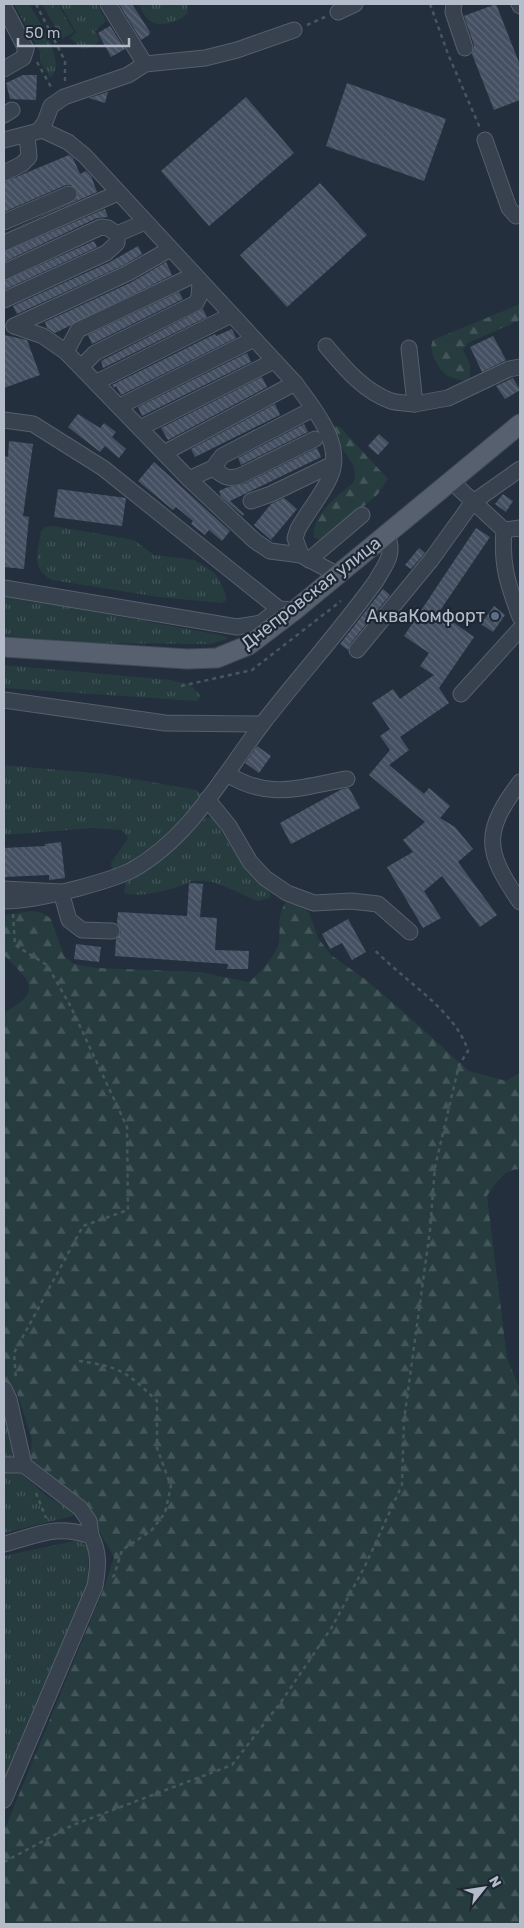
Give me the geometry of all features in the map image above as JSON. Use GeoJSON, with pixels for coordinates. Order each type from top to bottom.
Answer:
{"type":"FeatureCollection","features":[{"type":"Feature","properties":{"kind":"main road","name":"Днепровская улица"},"geometry":{"type":"LineString","coordinates":[[4,647],[187,659],[218,658],[248,645],[287,609],[338,575],[520,424]]}},
{"type":"Feature","properties":{"kind":"street"},"geometry":{"type":"LineString","coordinates":[[108,4],[145,64]]}},
{"type":"Feature","properties":{"kind":"street"},"geometry":{"type":"LineString","coordinates":[[338,12],[355,4]]}},
{"type":"Feature","properties":{"kind":"street"},"geometry":{"type":"LineString","coordinates":[[454,4],[453,12],[465,48]]}},
{"type":"Feature","properties":{"kind":"street"},"geometry":{"type":"LineString","coordinates":[[4,7],[26,49],[23,58],[4,69]]}},
{"type":"Feature","properties":{"kind":"street"},"geometry":{"type":"LineString","coordinates":[[4,173],[22,164],[29,157],[34,132],[51,106],[64,97],[128,75],[145,64],[205,58],[237,50],[294,30]]}},
{"type":"Feature","properties":{"kind":"street"},"geometry":{"type":"LineString","coordinates":[[4,140],[34,132],[68,142],[80,152],[295,383],[328,434],[334,454],[330,478],[298,529],[295,538],[305,558]]}},
{"type":"Feature","properties":{"kind":"street"},"geometry":{"type":"LineString","coordinates":[[485,140],[509,208],[516,216],[520,215]]}},
{"type":"Feature","properties":{"kind":"street"},"geometry":{"type":"LineString","coordinates":[[4,243],[118,193]]}},
{"type":"Feature","properties":{"kind":"street"},"geometry":{"type":"LineString","coordinates":[[4,222],[68,194]]}},
{"type":"Feature","properties":{"kind":"street"},"geometry":{"type":"LineString","coordinates":[[117,234],[145,222]]}},
{"type":"Feature","properties":{"kind":"street"},"geometry":{"type":"LineString","coordinates":[[4,272],[101,228],[108,228],[117,234]]}},
{"type":"Feature","properties":{"kind":"street"},"geometry":{"type":"LineString","coordinates":[[4,300],[106,253],[117,243],[117,234]]}},
{"type":"Feature","properties":{"kind":"street"},"geometry":{"type":"LineString","coordinates":[[170,249],[128,273],[14,326],[43,336],[66,352],[189,479],[266,548],[305,558],[338,575]]}},
{"type":"Feature","properties":{"kind":"street"},"geometry":{"type":"LineString","coordinates":[[66,352],[78,330],[197,278]]}},
{"type":"Feature","properties":{"kind":"street"},"geometry":{"type":"LineString","coordinates":[[81,366],[95,353],[196,303],[199,298],[197,278]]}},
{"type":"Feature","properties":{"kind":"street"},"geometry":{"type":"LineString","coordinates":[[97,382],[231,315]]}},
{"type":"Feature","properties":{"kind":"street"},"geometry":{"type":"LineString","coordinates":[[120,406],[254,339]]}},
{"type":"Feature","properties":{"kind":"street"},"geometry":{"type":"LineString","coordinates":[[326,346],[352,376],[370,390],[392,401],[415,404],[448,398],[509,369],[520,367]]}},
{"type":"Feature","properties":{"kind":"street"},"geometry":{"type":"LineString","coordinates":[[409,348],[415,404]]}},
{"type":"Feature","properties":{"kind":"street"},"geometry":{"type":"LineString","coordinates":[[140,428],[274,361]]}},
{"type":"Feature","properties":{"kind":"street"},"geometry":{"type":"LineString","coordinates":[[164,454],[295,383]]}},
{"type":"Feature","properties":{"kind":"street"},"geometry":{"type":"LineString","coordinates":[[189,479],[213,468],[222,456],[313,409]]}},
{"type":"Feature","properties":{"kind":"street"},"geometry":{"type":"LineString","coordinates":[[4,420],[33,424],[103,468],[287,609],[261,622],[237,627],[4,588]]}},
{"type":"Feature","properties":{"kind":"street"},"geometry":{"type":"LineString","coordinates":[[213,468],[223,476],[231,479],[315,439]]}},
{"type":"Feature","properties":{"kind":"street"},"geometry":{"type":"LineString","coordinates":[[251,501],[271,494],[333,464]]}},
{"type":"Feature","properties":{"kind":"street"},"geometry":{"type":"LineString","coordinates":[[357,650],[431,560],[472,503],[520,469]]}},
{"type":"Feature","properties":{"kind":"street"},"geometry":{"type":"LineString","coordinates":[[452,482],[472,503],[504,530],[520,528]]}},
{"type":"Feature","properties":{"kind":"street"},"geometry":{"type":"LineString","coordinates":[[305,558],[362,516]]}},
{"type":"Feature","properties":{"kind":"street"},"geometry":{"type":"LineString","coordinates":[[504,530],[502,557],[520,617]]}},
{"type":"Feature","properties":{"kind":"street"},"geometry":{"type":"LineString","coordinates":[[7,897],[61,892],[110,880],[132,870],[162,850],[185,828],[227,774],[262,724],[376,581],[390,554],[391,546],[386,535]]}},
{"type":"Feature","properties":{"kind":"street"},"geometry":{"type":"LineString","coordinates":[[460,694],[520,629]]}},
{"type":"Feature","properties":{"kind":"street"},"geometry":{"type":"LineString","coordinates":[[4,700],[165,723],[262,724]]}},
{"type":"Feature","properties":{"kind":"street"},"geometry":{"type":"LineString","coordinates":[[227,774],[245,785],[274,791],[347,779]]}},
{"type":"Feature","properties":{"kind":"street"},"geometry":{"type":"LineString","coordinates":[[520,782],[501,808],[491,837],[494,856],[520,902]]}},
{"type":"Feature","properties":{"kind":"street"},"geometry":{"type":"LineString","coordinates":[[207,799],[230,826],[250,862],[265,878],[287,892],[314,903],[352,901],[378,904],[410,932]]}},
{"type":"Feature","properties":{"kind":"street"},"geometry":{"type":"LineString","coordinates":[[61,892],[69,920],[82,930],[112,931]]}},
{"type":"Feature","properties":{"kind":"street"},"geometry":{"type":"LineString","coordinates":[[10,1386],[10,1399],[24,1465]]}},
{"type":"Feature","properties":{"kind":"street"},"geometry":{"type":"LineString","coordinates":[[4,1465],[24,1465],[80,1508],[89,1521],[92,1536],[98,1548],[98,1568],[95,1586],[4,1800]]}},
{"type":"Feature","properties":{"kind":"street"},"geometry":{"type":"LineString","coordinates":[[4,1544],[52,1531],[71,1530],[92,1536]]}},
{"type":"Feature","properties":{"kind":"path"},"geometry":{"type":"LineString","coordinates":[[36,4],[65,61],[64,97]]}},
{"type":"Feature","properties":{"kind":"path"},"geometry":{"type":"LineString","coordinates":[[430,4],[448,54],[485,140]]}},
{"type":"Feature","properties":{"kind":"path"},"geometry":{"type":"LineString","coordinates":[[294,30],[338,12]]}},
{"type":"Feature","properties":{"kind":"path"},"geometry":{"type":"LineString","coordinates":[[36,60],[48,82]]}},
{"type":"Feature","properties":{"kind":"path"},"geometry":{"type":"LineString","coordinates":[[7,897],[15,945],[47,965],[71,1006],[127,1127],[128,1210],[83,1226],[14,1353],[10,1386]]}},
{"type":"Feature","properties":{"kind":"path"},"geometry":{"type":"LineString","coordinates":[[4,1862],[73,1824],[232,1765],[281,1702],[332,1627],[365,1566],[402,1485],[404,1420],[430,1230],[435,1167],[459,1065],[468,1051],[465,1040],[426,994],[387,964],[373,948]]}},
{"type":"Feature","properties":{"kind":"path"},"geometry":{"type":"LineString","coordinates":[[79,1361],[105,1364],[129,1374],[157,1401],[157,1448],[171,1486],[165,1513],[151,1531],[122,1550],[114,1576],[95,1586]]}},
{"type":"Feature","properties":{"kind":"path"},"geometry":{"type":"LineString","coordinates":[[34,1490],[52,1531]]}},
{"type":"Feature","properties":{"kind":"green space"},"geometry":{"type":"Polygon","coordinates":[[[14,4],[29,4],[44,30],[56,60],[52,76],[50,77],[40,62],[40,52],[14,4]]]}},
{"type":"Feature","properties":{"kind":"green space"},"geometry":{"type":"Polygon","coordinates":[[[42,4],[58,4],[74,32],[62,39],[42,4]]]}},
{"type":"Feature","properties":{"kind":"green space"},"geometry":{"type":"Polygon","coordinates":[[[60,4],[97,4],[106,21],[95,31],[100,41],[89,48],[82,49],[70,38],[76,32],[60,4]]]}},
{"type":"Feature","properties":{"kind":"green space"},"geometry":{"type":"Polygon","coordinates":[[[138,4],[187,4],[188,13],[174,22],[156,24],[144,15],[138,4]]]}},
{"type":"Feature","properties":{"kind":"green space"},"geometry":{"type":"Polygon","coordinates":[[[520,304],[520,320],[468,343],[463,349],[470,365],[470,377],[466,381],[450,377],[442,371],[433,355],[433,340],[520,304]]]}},
{"type":"Feature","properties":{"kind":"green space"},"geometry":{"type":"Polygon","coordinates":[[[332,425],[340,427],[388,479],[378,494],[331,535],[321,540],[314,537],[317,521],[333,500],[353,483],[355,477],[352,462],[338,442],[332,425]]]}},
{"type":"Feature","properties":{"kind":"green space"},"geometry":{"type":"Polygon","coordinates":[[[54,526],[134,540],[154,555],[195,560],[216,574],[226,595],[226,600],[222,603],[159,597],[52,580],[45,575],[38,565],[37,553],[41,531],[45,527],[54,526]]]}},
{"type":"Feature","properties":{"kind":"green space"},"geometry":{"type":"Polygon","coordinates":[[[4,595],[220,635],[227,639],[210,644],[100,643],[4,636],[4,595]]]}},
{"type":"Feature","properties":{"kind":"green space"},"geometry":{"type":"Polygon","coordinates":[[[4,665],[171,680],[191,685],[201,696],[197,701],[4,688],[4,665]]]}},
{"type":"Feature","properties":{"kind":"green space"},"geometry":{"type":"Polygon","coordinates":[[[4,765],[105,774],[197,790],[201,795],[184,821],[164,841],[138,861],[113,872],[111,863],[128,838],[122,830],[94,828],[4,835],[4,765]]]}},
{"type":"Feature","properties":{"kind":"green space"},"geometry":{"type":"Polygon","coordinates":[[[207,817],[213,818],[239,860],[268,890],[271,895],[269,898],[258,901],[212,882],[204,881],[193,881],[150,894],[135,895],[124,892],[126,883],[207,817]]]}},
{"type":"Feature","properties":{"kind":"green space"},"geometry":{"type":"Polygon","coordinates":[[[291,901],[309,912],[318,938],[331,955],[366,980],[469,1071],[506,1081],[520,1073],[520,1169],[504,1174],[487,1196],[507,1358],[520,1389],[520,1924],[4,1924],[4,1831],[104,1588],[114,1557],[96,1526],[33,1466],[30,1457],[32,1440],[17,1393],[4,1380],[4,1013],[25,998],[29,986],[21,972],[4,955],[4,915],[32,911],[43,913],[51,919],[64,956],[74,964],[96,968],[200,972],[248,982],[262,970],[275,952],[279,941],[281,914],[285,903],[291,901]]]}},
{"type":"Feature","properties":{"kind":"green space"},"geometry":{"type":"Polygon","coordinates":[[[4,1404],[15,1459],[4,1459],[4,1404]]]}},
{"type":"Feature","properties":{"kind":"green space"},"geometry":{"type":"Polygon","coordinates":[[[4,1471],[18,1471],[48,1497],[75,1512],[73,1516],[4,1533],[4,1471]]]}},
{"type":"Feature","properties":{"kind":"green space"},"geometry":{"type":"Polygon","coordinates":[[[79,1540],[88,1548],[88,1583],[4,1780],[4,1556],[79,1540]]]}},
{"type":"Feature","properties":{"kind":"building"},"geometry":{"type":"Polygon","coordinates":[[[119,4],[132,4],[150,32],[149,35],[141,40],[119,4]]]}},
{"type":"Feature","properties":{"kind":"building"},"geometry":{"type":"Polygon","coordinates":[[[496,4],[520,65],[520,100],[494,110],[472,54],[474,45],[464,16],[496,4]]]}},
{"type":"Feature","properties":{"kind":"building"},"geometry":{"type":"Polygon","coordinates":[[[110,26],[125,49],[111,57],[98,33],[110,26]]]}},
{"type":"Feature","properties":{"kind":"building"},"geometry":{"type":"Polygon","coordinates":[[[23,75],[37,75],[36,100],[10,99],[6,83],[23,75]]]}},
{"type":"Feature","properties":{"kind":"building"},"geometry":{"type":"Polygon","coordinates":[[[347,83],[446,119],[424,181],[326,146],[347,83]]]}},
{"type":"Feature","properties":{"kind":"building"},"geometry":{"type":"Polygon","coordinates":[[[108,92],[105,103],[89,98],[108,92]]]}},
{"type":"Feature","properties":{"kind":"building"},"geometry":{"type":"Polygon","coordinates":[[[246,97],[294,153],[209,226],[161,171],[246,97]]]}},
{"type":"Feature","properties":{"kind":"building"},"geometry":{"type":"Polygon","coordinates":[[[69,155],[73,158],[80,174],[86,171],[91,176],[97,192],[4,233],[76,200],[77,190],[71,185],[66,185],[4,212],[4,182],[69,155]]]}},
{"type":"Feature","properties":{"kind":"building"},"geometry":{"type":"Polygon","coordinates":[[[320,183],[367,235],[287,307],[240,255],[320,183]]]}},
{"type":"Feature","properties":{"kind":"building"},"geometry":{"type":"Polygon","coordinates":[[[105,209],[108,217],[97,218],[4,262],[4,252],[105,209]]]}},
{"type":"Feature","properties":{"kind":"building"},"geometry":{"type":"Polygon","coordinates":[[[94,241],[97,247],[4,290],[4,281],[94,241]]]}},
{"type":"Feature","properties":{"kind":"building"},"geometry":{"type":"Polygon","coordinates":[[[138,246],[142,254],[124,265],[17,314],[13,306],[110,262],[138,246]]]}},
{"type":"Feature","properties":{"kind":"building"},"geometry":{"type":"Polygon","coordinates":[[[166,262],[172,275],[55,333],[47,328],[45,322],[132,282],[166,262]]]}},
{"type":"Feature","properties":{"kind":"building"},"geometry":{"type":"Polygon","coordinates":[[[179,292],[183,299],[92,344],[88,335],[179,292]]]}},
{"type":"Feature","properties":{"kind":"building"},"geometry":{"type":"Polygon","coordinates":[[[203,309],[207,317],[103,368],[101,361],[203,309]]]}},
{"type":"Feature","properties":{"kind":"building"},"geometry":{"type":"Polygon","coordinates":[[[232,329],[236,338],[121,395],[116,386],[114,388],[112,385],[215,334],[216,336],[232,329]]]}},
{"type":"Feature","properties":{"kind":"building"},"geometry":{"type":"Polygon","coordinates":[[[4,335],[27,340],[40,375],[4,388],[4,335]]]}},
{"type":"Feature","properties":{"kind":"building"},"geometry":{"type":"Polygon","coordinates":[[[493,336],[506,360],[482,372],[470,347],[493,336]]]}},
{"type":"Feature","properties":{"kind":"building"},"geometry":{"type":"Polygon","coordinates":[[[247,353],[251,362],[142,416],[138,407],[247,353]]]}},
{"type":"Feature","properties":{"kind":"building"},"geometry":{"type":"Polygon","coordinates":[[[262,377],[267,387],[168,440],[161,428],[262,377]]]}},
{"type":"Feature","properties":{"kind":"building"},"geometry":{"type":"Polygon","coordinates":[[[513,378],[520,390],[505,399],[496,386],[513,378]]]}},
{"type":"Feature","properties":{"kind":"building"},"geometry":{"type":"Polygon","coordinates":[[[275,404],[280,415],[195,457],[191,449],[275,404]]]}},
{"type":"Feature","properties":{"kind":"building"},"geometry":{"type":"Polygon","coordinates":[[[78,414],[100,428],[104,423],[116,432],[112,437],[126,449],[119,458],[105,446],[100,452],[68,427],[78,414]]]}},
{"type":"Feature","properties":{"kind":"building"},"geometry":{"type":"Polygon","coordinates":[[[304,424],[308,432],[241,465],[238,458],[304,424]]]}},
{"type":"Feature","properties":{"kind":"building"},"geometry":{"type":"Polygon","coordinates":[[[379,434],[389,443],[378,455],[368,446],[379,434]]]}},
{"type":"Feature","properties":{"kind":"building"},"geometry":{"type":"Polygon","coordinates":[[[9,441],[33,444],[23,516],[29,517],[24,569],[4,567],[4,456],[8,457],[9,441]]]}},
{"type":"Feature","properties":{"kind":"building"},"geometry":{"type":"Polygon","coordinates":[[[317,448],[321,457],[230,501],[244,514],[243,516],[221,497],[219,491],[244,484],[317,448]]]}},
{"type":"Feature","properties":{"kind":"building"},"geometry":{"type":"Polygon","coordinates":[[[154,462],[230,531],[222,541],[209,530],[205,535],[191,524],[193,521],[176,507],[173,510],[138,481],[154,462]]]}},
{"type":"Feature","properties":{"kind":"building"},"geometry":{"type":"Polygon","coordinates":[[[58,489],[126,498],[122,526],[54,517],[58,489]]]}},
{"type":"Feature","properties":{"kind":"building"},"geometry":{"type":"Polygon","coordinates":[[[503,494],[513,501],[506,512],[495,504],[503,494]]]}},
{"type":"Feature","properties":{"kind":"building"},"geometry":{"type":"Polygon","coordinates":[[[284,498],[297,509],[271,540],[254,525],[271,504],[284,498]]]}},
{"type":"Feature","properties":{"kind":"building"},"geometry":{"type":"Polygon","coordinates":[[[476,528],[490,537],[439,612],[474,637],[439,688],[449,703],[400,737],[409,750],[389,765],[424,794],[429,788],[450,806],[440,818],[455,827],[473,849],[458,862],[497,915],[480,927],[442,876],[424,891],[441,918],[423,928],[387,867],[413,852],[403,840],[425,822],[369,775],[390,750],[380,736],[390,729],[372,703],[393,689],[400,699],[434,675],[420,666],[429,653],[404,636],[476,528]]]}},
{"type":"Feature","properties":{"kind":"building"},"geometry":{"type":"Polygon","coordinates":[[[419,548],[425,553],[411,569],[405,565],[419,548]]]}},
{"type":"Feature","properties":{"kind":"building"},"geometry":{"type":"Polygon","coordinates":[[[383,589],[390,595],[350,644],[348,650],[340,644],[383,589]]]}},
{"type":"Feature","properties":{"kind":"building"},"geometry":{"type":"Polygon","coordinates":[[[494,606],[505,615],[493,632],[481,624],[494,606]]]}},
{"type":"Feature","properties":{"kind":"building"},"geometry":{"type":"Polygon","coordinates":[[[257,746],[271,756],[259,773],[245,763],[257,746]]]}},
{"type":"Feature","properties":{"kind":"building"},"geometry":{"type":"Polygon","coordinates":[[[349,788],[360,808],[291,844],[280,823],[342,789],[349,788]]]}},
{"type":"Feature","properties":{"kind":"building"},"geometry":{"type":"Polygon","coordinates":[[[61,842],[65,878],[49,880],[49,875],[4,877],[4,848],[45,846],[45,844],[61,842]]]}},
{"type":"Feature","properties":{"kind":"building"},"geometry":{"type":"Polygon","coordinates":[[[189,883],[203,884],[200,917],[217,918],[215,950],[249,951],[248,969],[227,969],[228,964],[115,956],[116,939],[121,932],[117,923],[118,912],[187,916],[189,883]]]}},
{"type":"Feature","properties":{"kind":"building"},"geometry":{"type":"Polygon","coordinates":[[[348,919],[366,952],[352,960],[342,943],[330,949],[322,934],[348,919]]]}},
{"type":"Feature","properties":{"kind":"building"},"geometry":{"type":"Polygon","coordinates":[[[76,944],[101,947],[99,962],[74,959],[76,944]]]}},
{"type":"Feature","properties":{"kind":"place","name":"АкваКомфорт"},"geometry":{"type":"Point","coordinates":[495,616]}}]}
